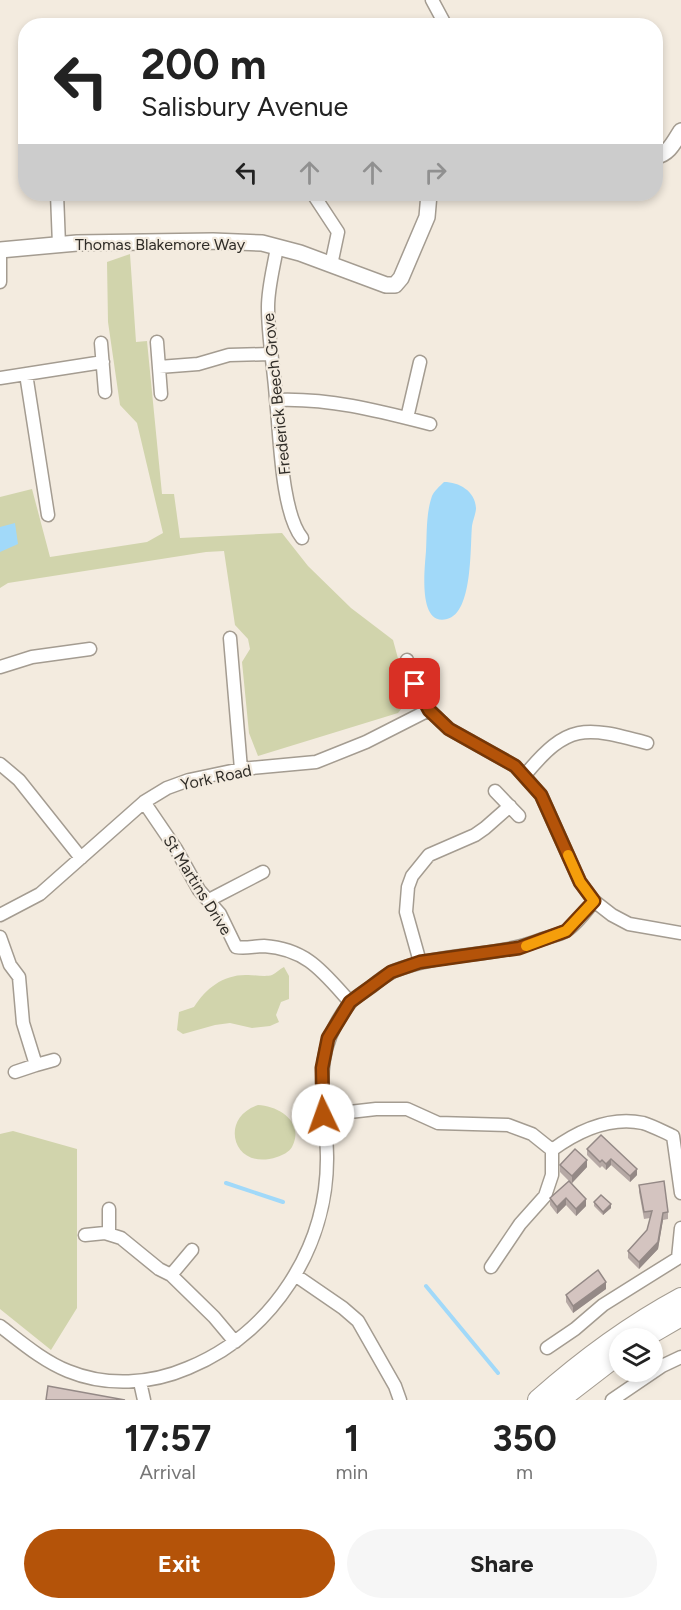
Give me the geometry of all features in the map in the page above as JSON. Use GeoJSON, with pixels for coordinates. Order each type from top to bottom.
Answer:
{"type":"FeatureCollection","features":[{"type":"Feature","properties":{"kind":"main road"},"geometry":{"type":"LineString","coordinates":[[538,1400],[606,1345],[681,1298]]}},
{"type":"Feature","properties":{"kind":"main road"},"geometry":{"type":"LineString","coordinates":[[660,1328],[681,1316]]}},
{"type":"Feature","properties":{"kind":"main road"},"geometry":{"type":"LineString","coordinates":[[559,1400],[609,1361]]}},
{"type":"Feature","properties":{"kind":"street"},"geometry":{"type":"LineString","coordinates":[[432,0],[442,18]]}},
{"type":"Feature","properties":{"kind":"street"},"geometry":{"type":"LineString","coordinates":[[663,154],[669,151],[681,131]]}},
{"type":"Feature","properties":{"kind":"street"},"geometry":{"type":"LineString","coordinates":[[57,201],[59,245]]}},
{"type":"Feature","properties":{"kind":"street"},"geometry":{"type":"LineString","coordinates":[[318,201],[338,232],[331,265]]}},
{"type":"Feature","properties":{"kind":"street","name":"Thomas Blakemore Way"},"geometry":{"type":"LineString","coordinates":[[0,250],[59,245],[213,241],[262,243],[300,253],[386,285],[395,285],[401,278],[427,217],[428,201]]}},
{"type":"Feature","properties":{"kind":"street","name":"Frederick Beech Grove"},"geometry":{"type":"LineString","coordinates":[[277,247],[268,305],[271,354],[279,441],[289,512],[295,530],[302,538]]}},
{"type":"Feature","properties":{"kind":"street"},"geometry":{"type":"LineString","coordinates":[[0,250],[0,282]]}},
{"type":"Feature","properties":{"kind":"street"},"geometry":{"type":"LineString","coordinates":[[157,342],[161,394]]}},
{"type":"Feature","properties":{"kind":"street"},"geometry":{"type":"LineString","coordinates":[[101,343],[105,392]]}},
{"type":"Feature","properties":{"kind":"street"},"geometry":{"type":"LineString","coordinates":[[159,367],[198,364],[229,355],[271,354]]}},
{"type":"Feature","properties":{"kind":"street"},"geometry":{"type":"LineString","coordinates":[[0,378],[103,362]]}},
{"type":"Feature","properties":{"kind":"street"},"geometry":{"type":"LineString","coordinates":[[407,418],[420,362]]}},
{"type":"Feature","properties":{"kind":"street"},"geometry":{"type":"LineString","coordinates":[[26,374],[48,515]]}},
{"type":"Feature","properties":{"kind":"street"},"geometry":{"type":"LineString","coordinates":[[277,400],[318,400],[345,404],[430,424]]}},
{"type":"Feature","properties":{"kind":"street"},"geometry":{"type":"LineString","coordinates":[[230,638],[241,769]]}},
{"type":"Feature","properties":{"kind":"street"},"geometry":{"type":"LineString","coordinates":[[0,667],[32,657],[90,650]]}},
{"type":"Feature","properties":{"kind":"street"},"geometry":{"type":"LineString","coordinates":[[407,660],[415,684],[429,710],[449,729],[515,766],[541,795],[580,882],[594,901],[612,915],[629,924],[681,933]]}},
{"type":"Feature","properties":{"kind":"street","name":"York Road"},"geometry":{"type":"LineString","coordinates":[[0,915],[40,894],[144,802],[167,788],[189,780],[241,769],[316,762],[366,742],[429,710]]}},
{"type":"Feature","properties":{"kind":"street"},"geometry":{"type":"LineString","coordinates":[[525,775],[552,745],[564,737],[582,732],[602,732],[646,743]]}},
{"type":"Feature","properties":{"kind":"street"},"geometry":{"type":"LineString","coordinates":[[0,764],[19,780],[81,858]]}},
{"type":"Feature","properties":{"kind":"street"},"geometry":{"type":"LineString","coordinates":[[495,791],[519,816]]}},
{"type":"Feature","properties":{"kind":"street","name":"St Martins Drive"},"geometry":{"type":"LineString","coordinates":[[144,802],[176,849],[199,890],[220,914],[236,947],[284,949],[314,962],[350,1002]]}},
{"type":"Feature","properties":{"kind":"street"},"geometry":{"type":"LineString","coordinates":[[420,962],[406,912],[408,888],[412,876],[429,855],[485,828],[510,806]]}},
{"type":"Feature","properties":{"kind":"street"},"geometry":{"type":"LineString","coordinates":[[209,900],[263,872]]}},
{"type":"Feature","properties":{"kind":"street"},"geometry":{"type":"LineString","coordinates":[[0,1326],[28,1348],[68,1371],[101,1380],[140,1382],[180,1372],[200,1364],[236,1342],[266,1315],[295,1275],[309,1247],[322,1208],[326,1182],[327,1154],[322,1068],[328,1038],[350,1002],[391,972],[420,962],[519,948],[566,931],[594,901]]}},
{"type":"Feature","properties":{"kind":"street"},"geometry":{"type":"LineString","coordinates":[[0,937],[10,965],[19,977],[23,1023],[36,1065]]}},
{"type":"Feature","properties":{"kind":"street"},"geometry":{"type":"LineString","coordinates":[[15,1072],[54,1060]]}},
{"type":"Feature","properties":{"kind":"street"},"geometry":{"type":"LineString","coordinates":[[323,1115],[376,1109],[407,1109],[438,1124],[508,1125],[532,1134],[552,1150]]}},
{"type":"Feature","properties":{"kind":"street"},"geometry":{"type":"LineString","coordinates":[[552,1150],[568,1138],[589,1128],[615,1122],[644,1124],[673,1136],[681,1192]]}},
{"type":"Feature","properties":{"kind":"street"},"geometry":{"type":"LineString","coordinates":[[491,1267],[520,1224],[546,1196],[552,1175],[552,1150]]}},
{"type":"Feature","properties":{"kind":"street"},"geometry":{"type":"LineString","coordinates":[[109,1209],[109,1234]]}},
{"type":"Feature","properties":{"kind":"street"},"geometry":{"type":"LineString","coordinates":[[547,1348],[575,1329],[603,1305],[678,1258],[681,1228]]}},
{"type":"Feature","properties":{"kind":"street"},"geometry":{"type":"LineString","coordinates":[[85,1235],[109,1234],[121,1238],[159,1269],[171,1275],[236,1342]]}},
{"type":"Feature","properties":{"kind":"street"},"geometry":{"type":"LineString","coordinates":[[171,1275],[192,1250]]}},
{"type":"Feature","properties":{"kind":"street"},"geometry":{"type":"LineString","coordinates":[[295,1275],[344,1308],[358,1321],[395,1386],[400,1400]]}},
{"type":"Feature","properties":{"kind":"street"},"geometry":{"type":"LineString","coordinates":[[612,1400],[662,1366],[681,1357]]}},
{"type":"Feature","properties":{"kind":"street"},"geometry":{"type":"LineString","coordinates":[[140,1382],[144,1400]]}},
{"type":"Feature","properties":{"kind":"green space"},"geometry":{"type":"Polygon","coordinates":[[[130,254],[136,342],[147,341],[162,494],[174,494],[180,538],[282,533],[308,566],[351,608],[393,640],[409,699],[398,713],[258,756],[249,733],[242,662],[250,649],[248,639],[235,625],[224,551],[8,583],[0,588],[0,497],[32,489],[50,557],[147,542],[163,533],[137,423],[120,405],[108,322],[107,262],[130,254]]]}},
{"type":"Feature","properties":{"kind":"green space"},"geometry":{"type":"Polygon","coordinates":[[[284,967],[289,976],[289,999],[281,1002],[276,1015],[279,1022],[270,1026],[252,1028],[230,1023],[183,1034],[177,1030],[179,1012],[194,1007],[216,984],[239,975],[272,975],[284,967]]]}},
{"type":"Feature","properties":{"kind":"green space"},"geometry":{"type":"Polygon","coordinates":[[[258,1105],[274,1108],[288,1117],[292,1123],[295,1138],[288,1152],[262,1160],[250,1157],[241,1151],[236,1142],[235,1131],[238,1121],[246,1112],[258,1105]]]}},
{"type":"Feature","properties":{"kind":"green space"},"geometry":{"type":"Polygon","coordinates":[[[13,1131],[77,1149],[77,1308],[51,1350],[0,1309],[0,1134],[13,1131]]]}},
{"type":"Feature","properties":{"kind":"water"},"geometry":{"type":"Polygon","coordinates":[[[444,482],[460,486],[469,492],[476,508],[472,526],[469,578],[462,605],[455,614],[447,619],[437,619],[431,614],[427,605],[424,581],[430,503],[434,492],[444,482]]]}},
{"type":"Feature","properties":{"kind":"water"},"geometry":{"type":"Polygon","coordinates":[[[15,523],[18,544],[0,552],[0,527],[15,523]]]}},
{"type":"Feature","properties":{"kind":"building"},"geometry":{"type":"Polygon","coordinates":[[[601,1135],[637,1169],[630,1176],[611,1159],[606,1164],[602,1160],[600,1162],[587,1149],[601,1135]]]}},
{"type":"Feature","properties":{"kind":"building"},"geometry":{"type":"Polygon","coordinates":[[[575,1149],[587,1160],[572,1176],[560,1165],[575,1149]]]}},
{"type":"Feature","properties":{"kind":"building"},"geometry":{"type":"Polygon","coordinates":[[[569,1181],[586,1199],[576,1209],[566,1198],[557,1207],[550,1198],[569,1181]]]}},
{"type":"Feature","properties":{"kind":"building"},"geometry":{"type":"Polygon","coordinates":[[[664,1181],[668,1212],[663,1213],[658,1242],[639,1262],[628,1251],[647,1230],[652,1211],[644,1212],[639,1185],[664,1181]]]}},
{"type":"Feature","properties":{"kind":"building"},"geometry":{"type":"Polygon","coordinates":[[[601,1195],[611,1204],[603,1212],[594,1202],[601,1195]]]}},
{"type":"Feature","properties":{"kind":"building"},"geometry":{"type":"Polygon","coordinates":[[[598,1270],[606,1282],[573,1306],[566,1295],[598,1270]]]}},
{"type":"Feature","properties":{"kind":"building"},"geometry":{"type":"Polygon","coordinates":[[[48,1386],[125,1400],[46,1400],[48,1386]]]}},
{"type":"Feature","properties":{"kind":"waterway"},"geometry":{"type":"LineString","coordinates":[[226,1183],[283,1202]]}},
{"type":"Feature","properties":{"kind":"waterway"},"geometry":{"type":"LineString","coordinates":[[426,1286],[498,1373]]}},
{"type":"Feature","properties":{"kind":"slow traffic"},"geometry":{"type":"LineString","coordinates":[[526,946],[566,931],[594,901],[580,882],[568,855]]}},
{"type":"Feature","properties":{"kind":"route"},"geometry":{"type":"LineString","coordinates":[[323,1115],[322,1068],[328,1038],[350,1002],[391,972],[420,962],[519,948],[566,931],[594,901],[580,882],[541,795],[525,775],[515,766],[449,729],[429,710],[415,684]]}}]}
